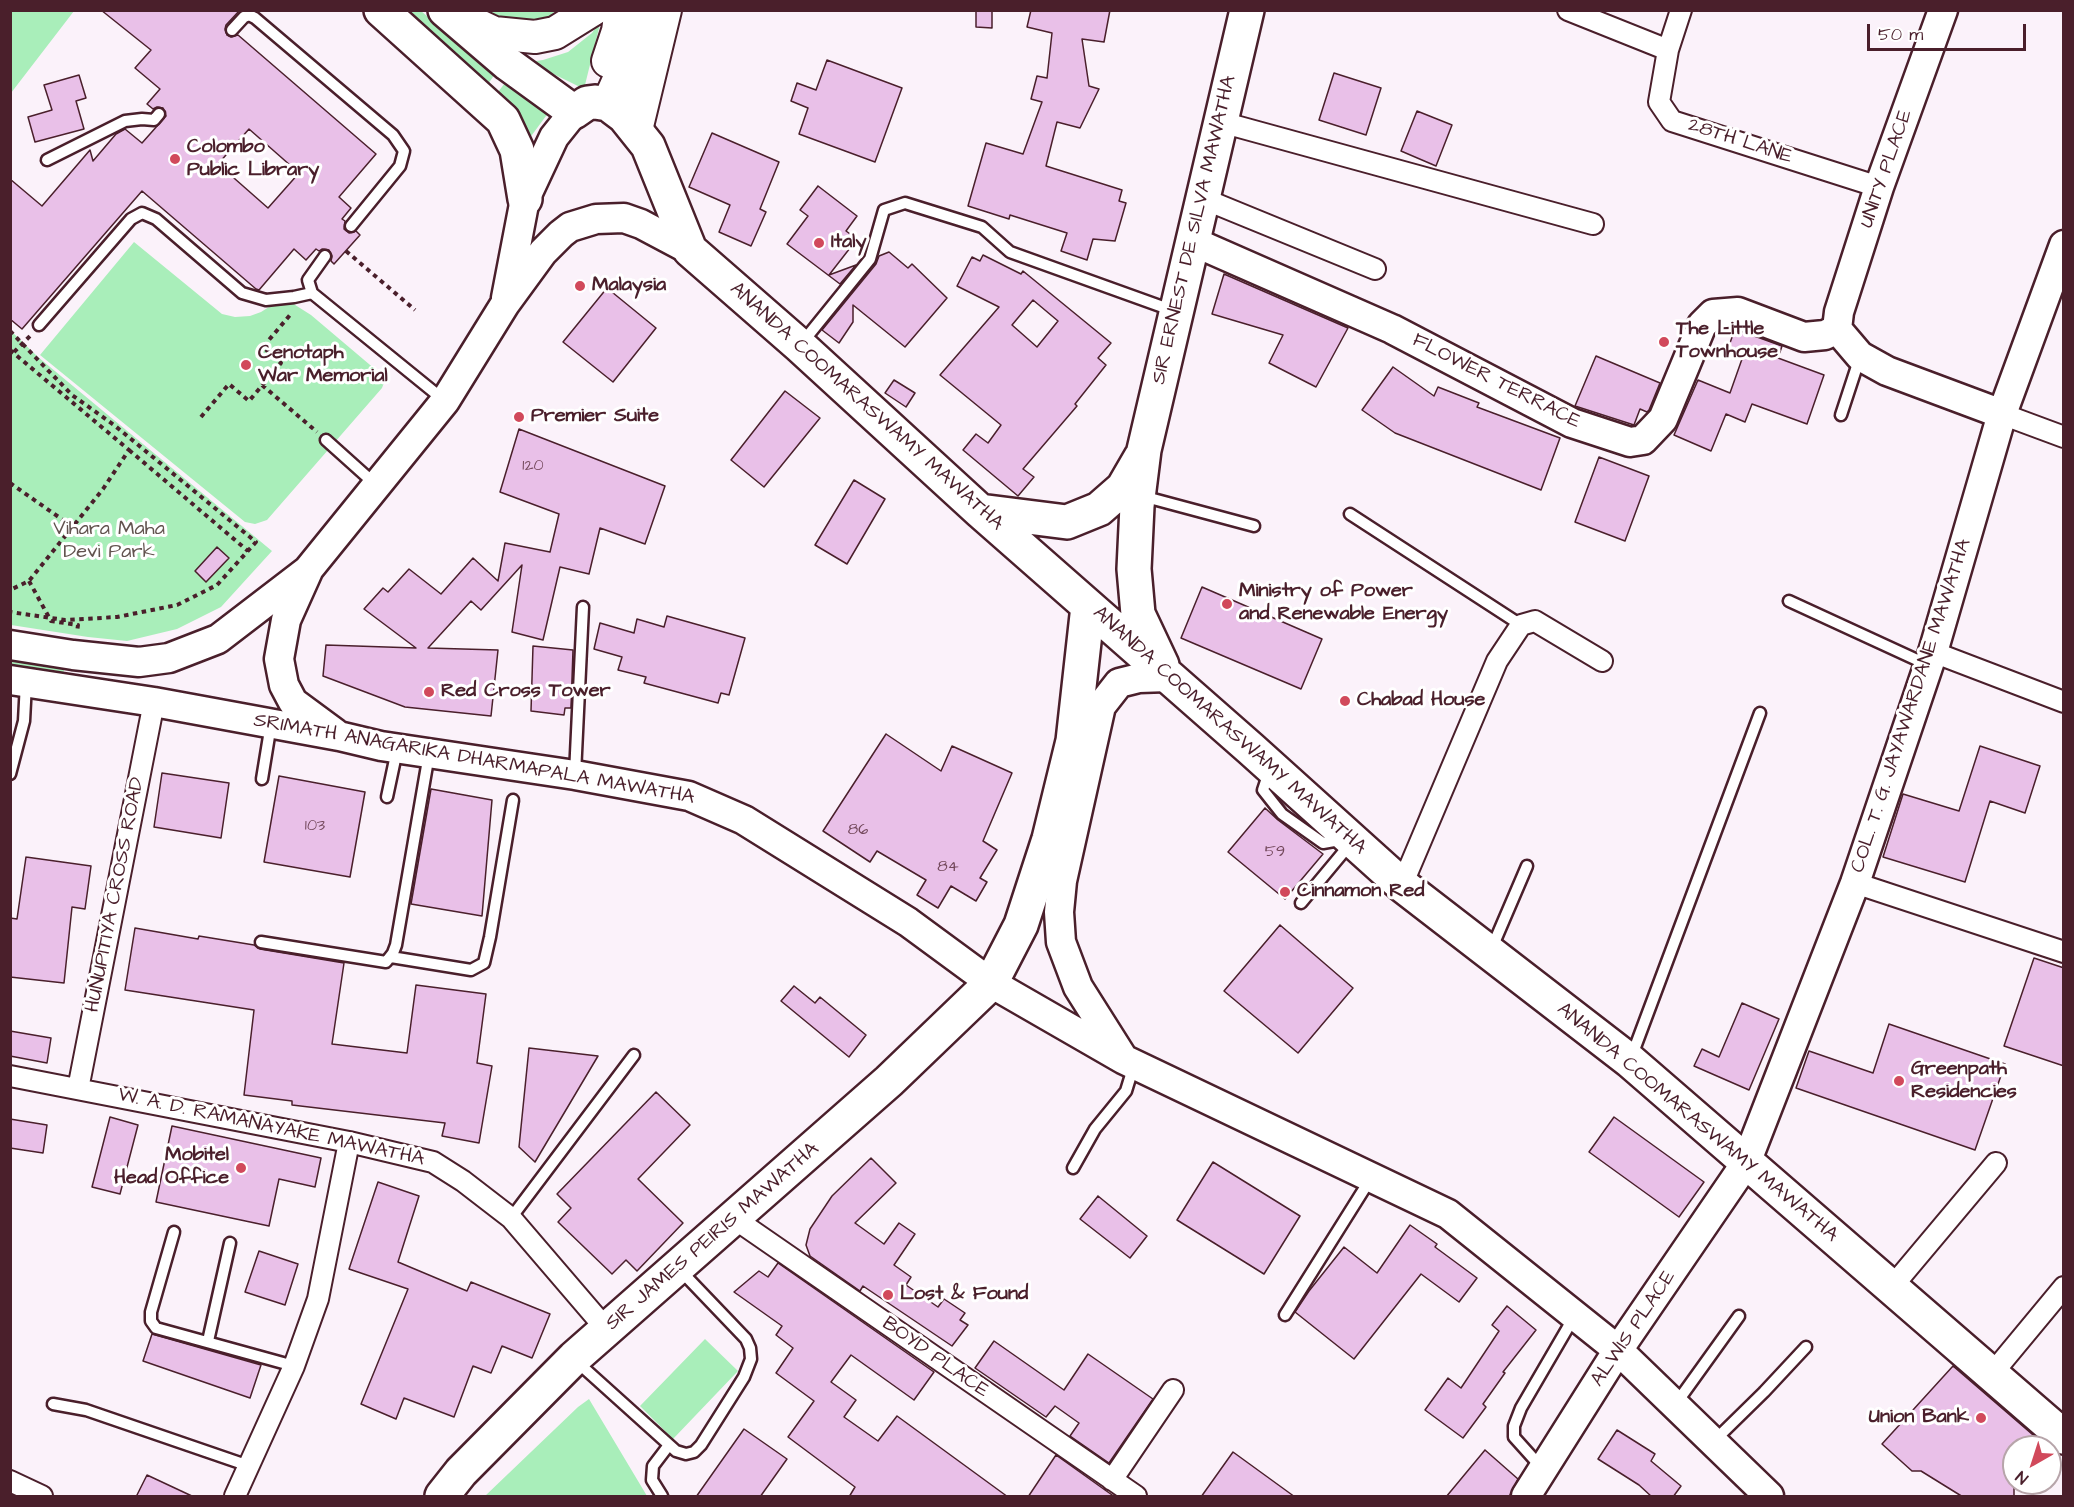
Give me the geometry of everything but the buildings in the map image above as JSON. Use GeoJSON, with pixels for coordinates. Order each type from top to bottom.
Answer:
{"type":"FeatureCollection","features":[{"type":"Feature","properties":{"kind":"highway"},"geometry":{"type":"LineString","coordinates":[[381,10],[503,120],[517,150],[525,199]]}},
{"type":"Feature","properties":{"kind":"highway","name":"ANANDA COOMARASWAMY MAWATHA"},"geometry":{"type":"LineString","coordinates":[[445,10],[508,64],[592,106],[624,116],[648,146],[690,250],[1402,885],[1630,1061],[2064,1437]]}},
{"type":"Feature","properties":{"kind":"highway","name":"SIR ERNEST DE SILVA MAWATHA"},"geometry":{"type":"LineString","coordinates":[[1168,677],[1138,614],[1134,561],[1144,450],[1247,10]]}},
{"type":"Feature","properties":{"kind":"highway","name":"SIR ERNEST DE SILVA MAWATHA"},"geometry":{"type":"LineString","coordinates":[[980,511],[1067,522],[1099,509],[1123,488],[1144,450]]}},
{"type":"Feature","properties":{"kind":"highway"},"geometry":{"type":"LineString","coordinates":[[991,983],[1021,925],[1049,839],[1073,741],[1088,606]]}},
{"type":"Feature","properties":{"kind":"highway","name":"SIR JAMES PEIRIS MAWATHA"},"geometry":{"type":"LineString","coordinates":[[442,1497],[461,1472],[574,1358],[735,1219],[889,1081],[991,983]]}},
{"type":"Feature","properties":{"kind":"main road"},"geometry":{"type":"LineString","coordinates":[[445,10],[494,33],[535,37],[555,33],[592,10]]}},
{"type":"Feature","properties":{"kind":"main road"},"geometry":{"type":"LineString","coordinates":[[592,106],[618,31],[621,10]]}},
{"type":"Feature","properties":{"kind":"main road"},"geometry":{"type":"LineString","coordinates":[[505,304],[525,199],[554,137],[592,106],[650,10]]}},
{"type":"Feature","properties":{"kind":"main road"},"geometry":{"type":"LineString","coordinates":[[636,130],[665,10]]}},
{"type":"Feature","properties":{"kind":"main road","name":"UNITY PLACE"},"geometry":{"type":"LineString","coordinates":[[1837,328],[1839,312],[1879,186],[1943,10]]}},
{"type":"Feature","properties":{"kind":"main road"},"geometry":{"type":"LineString","coordinates":[[10,645],[139,662],[169,658],[218,639],[308,570],[378,487],[445,401],[505,304],[552,241],[570,227],[581,223],[596,219],[624,218],[641,224],[690,250]]}},
{"type":"Feature","properties":{"kind":"main road","name":"FLOWER TERRACE"},"geometry":{"type":"LineString","coordinates":[[1194,242],[1392,329],[1572,423],[1630,442],[1643,440],[1663,419],[1702,325],[1713,314],[1738,312],[1804,337],[1825,334],[1837,328]]}},
{"type":"Feature","properties":{"kind":"main road","name":"COL. T. G. JAYAWARDANE MAWATHA"},"geometry":{"type":"LineString","coordinates":[[1746,1163],[1855,884],[1930,659],[2002,414],[2064,244]]}},
{"type":"Feature","properties":{"kind":"main road"},"geometry":{"type":"LineString","coordinates":[[1837,328],[1860,356],[1887,371],[2002,414]]}},
{"type":"Feature","properties":{"kind":"main road"},"geometry":{"type":"LineString","coordinates":[[308,570],[286,620],[279,659],[284,685],[293,702],[339,736]]}},
{"type":"Feature","properties":{"kind":"main road"},"geometry":{"type":"LineString","coordinates":[[1128,1061],[1078,987],[1061,942],[1059,912],[1062,881],[1101,706],[1119,683],[1139,678],[1168,677]]}},
{"type":"Feature","properties":{"kind":"main road","name":"SRIMATH ANAGARIKA DHARMAPALA MAWATHA"},"geometry":{"type":"LineString","coordinates":[[18,681],[154,702],[397,749],[575,775],[689,796],[744,820],[908,922],[991,983],[1128,1061],[1448,1214],[1618,1350],[1769,1497]]}},
{"type":"Feature","properties":{"kind":"main road","name":"ALWIS PLACE"},"geometry":{"type":"LineString","coordinates":[[1526,1497],[1618,1350],[1746,1163]]}},
{"type":"Feature","properties":{"kind":"street"},"geometry":{"type":"LineString","coordinates":[[1568,10],[1668,50]]}},
{"type":"Feature","properties":{"kind":"street","name":"28TH LANE"},"geometry":{"type":"LineString","coordinates":[[1681,10],[1668,50],[1659,102],[1672,121],[1879,186]]}},
{"type":"Feature","properties":{"kind":"street"},"geometry":{"type":"LineString","coordinates":[[1221,122],[1593,224]]}},
{"type":"Feature","properties":{"kind":"street"},"geometry":{"type":"LineString","coordinates":[[1204,199],[1375,268]]}},
{"type":"Feature","properties":{"kind":"street"},"geometry":{"type":"LineString","coordinates":[[2002,414],[2064,437]]}},
{"type":"Feature","properties":{"kind":"street"},"geometry":{"type":"LineString","coordinates":[[1402,885],[1497,662],[1521,625],[1535,621],[1602,661]]}},
{"type":"Feature","properties":{"kind":"street"},"geometry":{"type":"LineString","coordinates":[[1930,659],[2064,702]]}},
{"type":"Feature","properties":{"kind":"street","name":"HUNUPITIYA CROSS ROAD"},"geometry":{"type":"LineString","coordinates":[[78,1089],[154,702]]}},
{"type":"Feature","properties":{"kind":"street"},"geometry":{"type":"LineString","coordinates":[[1855,884],[2064,952]]}},
{"type":"Feature","properties":{"kind":"street","name":"W. A. D. RAMANAYAKE MAWATHA"},"geometry":{"type":"LineString","coordinates":[[10,1076],[349,1142],[433,1162],[463,1181],[511,1218],[607,1330]]}},
{"type":"Feature","properties":{"kind":"street"},"geometry":{"type":"LineString","coordinates":[[235,1497],[294,1366],[318,1299],[349,1142]]}},
{"type":"Feature","properties":{"kind":"street"},"geometry":{"type":"LineString","coordinates":[[1891,1288],[1996,1163]]}},
{"type":"Feature","properties":{"kind":"street","name":"BOYD PLACE"},"geometry":{"type":"LineString","coordinates":[[735,1219],[1136,1497]]}},
{"type":"Feature","properties":{"kind":"street"},"geometry":{"type":"LineString","coordinates":[[1991,1375],[2064,1287]]}},
{"type":"Feature","properties":{"kind":"street"},"geometry":{"type":"LineString","coordinates":[[1112,1480],[1173,1390]]}},
{"type":"Feature","properties":{"kind":"street"},"geometry":{"type":"LineString","coordinates":[[10,1481],[42,1497]]}},
{"type":"Feature","properties":{"kind":"lane"},"geometry":{"type":"LineString","coordinates":[[232,30],[244,17],[249,15],[255,18],[393,135],[404,151],[400,166],[351,226]]}},
{"type":"Feature","properties":{"kind":"lane"},"geometry":{"type":"LineString","coordinates":[[47,160],[125,121],[153,120],[159,114]]}},
{"type":"Feature","properties":{"kind":"lane"},"geometry":{"type":"LineString","coordinates":[[800,346],[870,259],[884,210],[904,203],[982,227],[1010,252],[1177,312]]}},
{"type":"Feature","properties":{"kind":"lane"},"geometry":{"type":"LineString","coordinates":[[39,325],[131,219],[142,213],[156,219],[242,293],[266,300],[312,293]]}},
{"type":"Feature","properties":{"kind":"lane"},"geometry":{"type":"LineString","coordinates":[[325,256],[308,280],[312,293],[445,401]]}},
{"type":"Feature","properties":{"kind":"lane"},"geometry":{"type":"LineString","coordinates":[[1841,416],[1860,356]]}},
{"type":"Feature","properties":{"kind":"lane"},"geometry":{"type":"LineString","coordinates":[[326,440],[378,487]]}},
{"type":"Feature","properties":{"kind":"lane"},"geometry":{"type":"LineString","coordinates":[[1139,495],[1254,526]]}},
{"type":"Feature","properties":{"kind":"lane"},"geometry":{"type":"LineString","coordinates":[[1350,514],[1521,625]]}},
{"type":"Feature","properties":{"kind":"lane"},"geometry":{"type":"LineString","coordinates":[[1789,601],[1930,659]]}},
{"type":"Feature","properties":{"kind":"lane"},"geometry":{"type":"LineString","coordinates":[[575,775],[583,607]]}},
{"type":"Feature","properties":{"kind":"lane"},"geometry":{"type":"LineString","coordinates":[[10,774],[24,722],[18,681]]}},
{"type":"Feature","properties":{"kind":"lane"},"geometry":{"type":"LineString","coordinates":[[1630,1061],[1760,713]]}},
{"type":"Feature","properties":{"kind":"lane"},"geometry":{"type":"LineString","coordinates":[[262,779],[271,724]]}},
{"type":"Feature","properties":{"kind":"lane"},"geometry":{"type":"LineString","coordinates":[[387,797],[397,749]]}},
{"type":"Feature","properties":{"kind":"lane"},"geometry":{"type":"LineString","coordinates":[[261,942],[386,962],[391,957],[396,945],[429,753]]}},
{"type":"Feature","properties":{"kind":"lane"},"geometry":{"type":"LineString","coordinates":[[391,957],[471,970],[484,963],[513,800]]}},
{"type":"Feature","properties":{"kind":"lane"},"geometry":{"type":"LineString","coordinates":[[1301,903],[1348,836]]}},
{"type":"Feature","properties":{"kind":"lane"},"geometry":{"type":"LineString","coordinates":[[1490,953],[1527,866]]}},
{"type":"Feature","properties":{"kind":"lane"},"geometry":{"type":"LineString","coordinates":[[511,1218],[634,1055]]}},
{"type":"Feature","properties":{"kind":"lane"},"geometry":{"type":"LineString","coordinates":[[1073,1168],[1095,1129],[1126,1091],[1128,1061]]}},
{"type":"Feature","properties":{"kind":"lane"},"geometry":{"type":"LineString","coordinates":[[1285,1315],[1372,1177]]}},
{"type":"Feature","properties":{"kind":"lane"},"geometry":{"type":"LineString","coordinates":[[174,1232],[152,1312],[151,1321],[156,1328],[294,1366]]}},
{"type":"Feature","properties":{"kind":"lane"},"geometry":{"type":"LineString","coordinates":[[208,1341],[230,1243]]}},
{"type":"Feature","properties":{"kind":"lane"},"geometry":{"type":"LineString","coordinates":[[574,1358],[676,1451],[686,1454],[694,1452],[701,1445],[744,1377],[751,1359],[746,1339],[678,1267]]}},
{"type":"Feature","properties":{"kind":"lane"},"geometry":{"type":"LineString","coordinates":[[1544,1469],[1514,1437],[1514,1425],[1521,1408],[1575,1315]]}},
{"type":"Feature","properties":{"kind":"lane"},"geometry":{"type":"LineString","coordinates":[[1675,1405],[1739,1316]]}},
{"type":"Feature","properties":{"kind":"lane"},"geometry":{"type":"LineString","coordinates":[[1712,1442],[1806,1347]]}},
{"type":"Feature","properties":{"kind":"lane"},"geometry":{"type":"LineString","coordinates":[[53,1404],[86,1410],[249,1466]]}},
{"type":"Feature","properties":{"kind":"lane"},"geometry":{"type":"LineString","coordinates":[[662,1497],[652,1480],[653,1466],[669,1445]]}},
{"type":"Feature","properties":{"kind":"path"},"geometry":{"type":"LineString","coordinates":[[346,251],[414,310]]}},
{"type":"Feature","properties":{"kind":"path"},"geometry":{"type":"LineString","coordinates":[[201,417],[229,384],[249,401],[281,363],[263,347],[290,315]]}},
{"type":"Feature","properties":{"kind":"path"},"geometry":{"type":"LineString","coordinates":[[39,325],[23,344],[12,351],[248,551]]}},
{"type":"Feature","properties":{"kind":"path"},"geometry":{"type":"LineString","coordinates":[[10,331],[72,394],[114,425],[256,542],[217,585],[177,605],[117,617],[64,620],[10,612]]}},
{"type":"Feature","properties":{"kind":"path"},"geometry":{"type":"LineString","coordinates":[[262,385],[326,440]]}},
{"type":"Feature","properties":{"kind":"path"},"geometry":{"type":"LineString","coordinates":[[10,590],[29,581],[103,489],[129,450]]}},
{"type":"Feature","properties":{"kind":"path"},"geometry":{"type":"LineString","coordinates":[[10,483],[73,527]]}},
{"type":"Feature","properties":{"kind":"path"},"geometry":{"type":"LineString","coordinates":[[29,581],[51,621],[78,626],[73,655]]}},
{"type":"Feature","properties":{"kind":"green space"},"geometry":{"type":"Polygon","coordinates":[[[10,11],[74,11],[11,93],[10,11]]]}},
{"type":"Feature","properties":{"kind":"green space"},"geometry":{"type":"Polygon","coordinates":[[[404,11],[421,11],[495,74],[488,84],[404,11]]]}},
{"type":"Feature","properties":{"kind":"green space"},"geometry":{"type":"Polygon","coordinates":[[[472,11],[555,11],[547,20],[492,24],[472,11]]]}},
{"type":"Feature","properties":{"kind":"green space"},"geometry":{"type":"Polygon","coordinates":[[[601,20],[584,89],[529,62],[568,52],[592,33],[601,20]]]}},
{"type":"Feature","properties":{"kind":"green space"},"geometry":{"type":"Polygon","coordinates":[[[505,83],[524,97],[554,110],[546,116],[529,139],[511,107],[498,92],[505,83]]]}},
{"type":"Feature","properties":{"kind":"green space"},"geometry":{"type":"Polygon","coordinates":[[[134,242],[222,314],[235,317],[250,316],[277,302],[292,303],[311,315],[385,380],[382,388],[267,520],[255,524],[245,522],[40,355],[134,242]]]}},
{"type":"Feature","properties":{"kind":"green space","name":"Vihara Maha Devi Park"},"geometry":{"type":"Polygon","coordinates":[[[10,330],[38,357],[272,551],[221,607],[177,629],[127,641],[11,625],[10,330]]]}},
{"type":"Feature","properties":{"kind":"green space"},"geometry":{"type":"Polygon","coordinates":[[[10,661],[64,669],[63,677],[11,669],[10,661]]]}},
{"type":"Feature","properties":{"kind":"green space"},"geometry":{"type":"Polygon","coordinates":[[[705,1339],[738,1371],[673,1439],[640,1406],[705,1339]]]}},
{"type":"Feature","properties":{"kind":"green space"},"geometry":{"type":"Polygon","coordinates":[[[589,1399],[647,1496],[485,1496],[578,1407],[589,1399]]]}},
{"type":"Feature","properties":{"kind":"place","name":"Colombo Public Library"},"geometry":{"type":"Point","coordinates":[175,159]}},
{"type":"Feature","properties":{"kind":"place","name":"Italy"},"geometry":{"type":"Point","coordinates":[819,243]}},
{"type":"Feature","properties":{"kind":"place","name":"Malaysia"},"geometry":{"type":"Point","coordinates":[580,286]}},
{"type":"Feature","properties":{"kind":"place","name":"The Little Townhouse"},"geometry":{"type":"Point","coordinates":[1664,342]}},
{"type":"Feature","properties":{"kind":"place","name":"Cenotaph War Memorial"},"geometry":{"type":"Point","coordinates":[246,365]}},
{"type":"Feature","properties":{"kind":"place","name":"Premier Suite"},"geometry":{"type":"Point","coordinates":[519,417]}},
{"type":"Feature","properties":{"kind":"place","name":"Ministry of Power and Renewable Energy"},"geometry":{"type":"Point","coordinates":[1227,604]}},
{"type":"Feature","properties":{"kind":"place","name":"Red Cross Tower"},"geometry":{"type":"Point","coordinates":[429,692]}},
{"type":"Feature","properties":{"kind":"place","name":"Chabad House"},"geometry":{"type":"Point","coordinates":[1345,701]}},
{"type":"Feature","properties":{"kind":"place","name":"Cinnamon Red"},"geometry":{"type":"Point","coordinates":[1285,892]}},
{"type":"Feature","properties":{"kind":"place","name":"Greenpath Residencies"},"geometry":{"type":"Point","coordinates":[1899,1081]}},
{"type":"Feature","properties":{"kind":"place","name":"Mobitel Head Office"},"geometry":{"type":"Point","coordinates":[241,1168]}},
{"type":"Feature","properties":{"kind":"place","name":"Lost & Found"},"geometry":{"type":"Point","coordinates":[888,1295]}},
{"type":"Feature","properties":{"kind":"place","name":"Union Bank"},"geometry":{"type":"Point","coordinates":[1981,1418]}}]}
